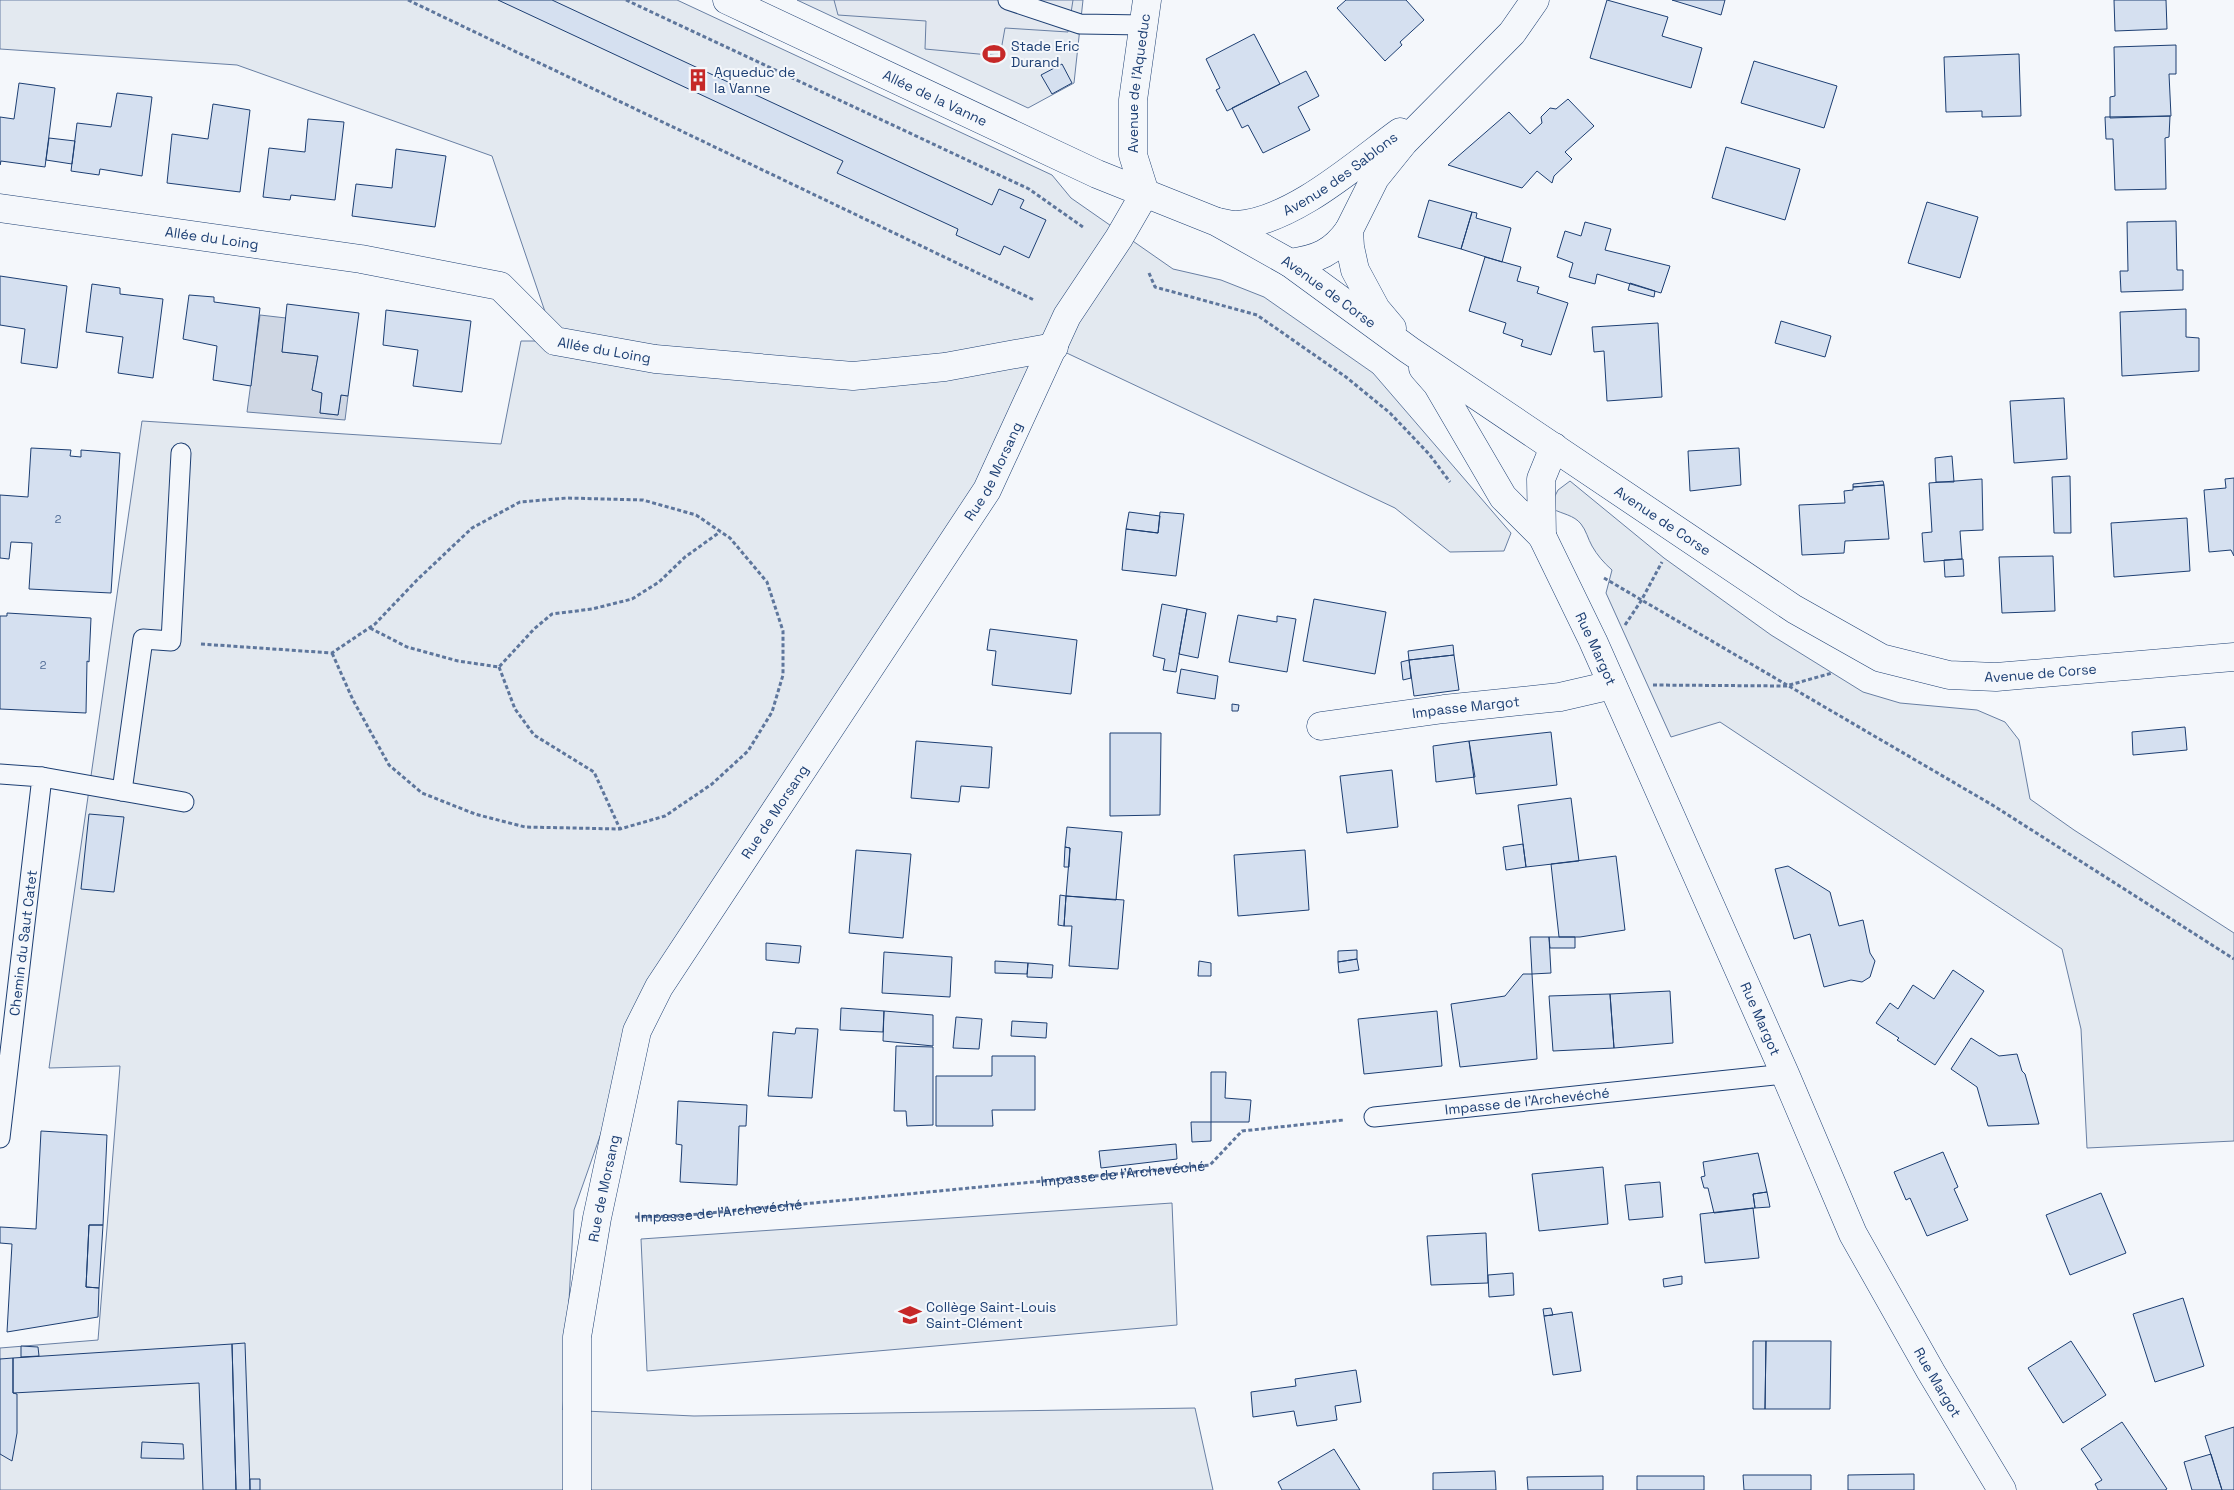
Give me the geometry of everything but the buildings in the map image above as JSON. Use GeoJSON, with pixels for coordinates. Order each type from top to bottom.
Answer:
{"type":"FeatureCollection","features":[{"type":"Feature","properties":{"kind":"street","name":"Allée de la Vanne"},"geometry":{"type":"LineString","coordinates":[[727,0],[1097,174],[1145,193]]}},
{"type":"Feature","properties":{"kind":"street","name":"Avenue des Sablons"},"geometry":{"type":"LineString","coordinates":[[1290,263],[1311,260],[1326,254],[1349,230],[1375,178],[1404,142],[1512,34],[1535,0]]}},
{"type":"Feature","properties":{"kind":"street","name":"Avenue de l'Aqueduc"},"geometry":{"type":"LineString","coordinates":[[1145,12],[1133,100],[1133,155],[1145,193]]}},
{"type":"Feature","properties":{"kind":"street","name":"Avenue des Sablons"},"geometry":{"type":"LineString","coordinates":[[1217,222],[1236,225],[1273,216],[1311,197],[1452,94]]}},
{"type":"Feature","properties":{"kind":"street","name":"Rue de Morsang"},"geometry":{"type":"LineString","coordinates":[[577,1490],[577,1337],[596,1218],[637,1031],[659,987],[986,490],[1067,316],[1120,238],[1145,193]]}},
{"type":"Feature","properties":{"kind":"street","name":"Avenue de Corse"},"geometry":{"type":"LineString","coordinates":[[1145,193],[1217,222],[1290,263],[1409,350],[1794,609],[1881,658],[1949,675],[1996,677],[2234,657]]}},
{"type":"Feature","properties":{"kind":"street","name":"Allée du Loing"},"geometry":{"type":"LineString","coordinates":[[0,208],[361,259],[500,286],[555,342],[655,359],[854,376],[945,367],[1054,347]]}},
{"type":"Feature","properties":{"kind":"street"},"geometry":{"type":"LineString","coordinates":[[1349,230],[1350,247],[1355,270],[1376,309],[1409,350]]}},
{"type":"Feature","properties":{"kind":"street","name":"Rue Margot"},"geometry":{"type":"LineString","coordinates":[[1409,350],[1437,384],[1503,497],[1542,536],[1593,641],[1785,1074],[1853,1234],[1931,1372],[2002,1490]]}},
{"type":"Feature","properties":{"kind":"street","name":"Rue Margot"},"geometry":{"type":"LineString","coordinates":[[1542,536],[1541,479],[1554,448]]}},
{"type":"Feature","properties":{"kind":"street","name":"Impasse Margot"},"geometry":{"type":"LineString","coordinates":[[1321,726],[1444,709],[1560,697],[1612,685]]}},
{"type":"Feature","properties":{"kind":"lane"},"geometry":{"type":"LineString","coordinates":[[1008,0],[1080,24],[1145,12]]}},
{"type":"Feature","properties":{"kind":"lane"},"geometry":{"type":"LineString","coordinates":[[122,791],[143,639],[170,642],[181,453]]}},
{"type":"Feature","properties":{"kind":"lane"},"geometry":{"type":"LineString","coordinates":[[0,774],[42,777],[184,802]]}},
{"type":"Feature","properties":{"kind":"lane","name":"Chemin du Saut Catet"},"geometry":{"type":"LineString","coordinates":[[0,1138],[42,777]]}},
{"type":"Feature","properties":{"kind":"lane","name":"Impasse de l'Archevéché"},"geometry":{"type":"LineString","coordinates":[[1374,1117],[1785,1074]]}},
{"type":"Feature","properties":{"kind":"path"},"geometry":{"type":"LineString","coordinates":[[408,0],[1067,316]]}},
{"type":"Feature","properties":{"kind":"path"},"geometry":{"type":"LineString","coordinates":[[626,0],[1030,189],[1083,228]]}},
{"type":"Feature","properties":{"kind":"path"},"geometry":{"type":"LineString","coordinates":[[1149,273],[1156,287],[1257,315],[1346,377],[1390,413],[1428,454],[1452,485]]}},
{"type":"Feature","properties":{"kind":"path"},"geometry":{"type":"LineString","coordinates":[[170,642],[332,653],[370,628],[472,528],[520,502],[567,498],[643,500],[696,515],[730,538],[767,582],[783,631],[783,674],[772,712],[748,751],[712,784],[665,816],[620,829],[525,827],[475,814],[422,793],[389,765],[352,700],[332,653]]}},
{"type":"Feature","properties":{"kind":"path"},"geometry":{"type":"LineString","coordinates":[[499,667],[534,629],[552,614],[592,609],[632,599],[658,582],[685,557],[720,532]]}},
{"type":"Feature","properties":{"kind":"path"},"geometry":{"type":"LineString","coordinates":[[1593,641],[1624,627],[1641,601],[1664,558],[1685,535]]}},
{"type":"Feature","properties":{"kind":"path"},"geometry":{"type":"LineString","coordinates":[[1599,572],[1604,580],[1994,806],[2234,960]]}},
{"type":"Feature","properties":{"kind":"path"},"geometry":{"type":"LineString","coordinates":[[370,628],[407,647],[458,661],[499,667]]}},
{"type":"Feature","properties":{"kind":"path"},"geometry":{"type":"LineString","coordinates":[[1612,685],[1786,686],[1881,658]]}},
{"type":"Feature","properties":{"kind":"path"},"geometry":{"type":"LineString","coordinates":[[499,667],[515,709],[534,735],[594,772],[620,829]]}},
{"type":"Feature","properties":{"kind":"path","name":"Impasse de l'Archevéché"},"geometry":{"type":"LineString","coordinates":[[596,1218],[678,1216],[1210,1165],[1242,1132],[1374,1117]]}},
{"type":"Feature","properties":{"kind":"shaded area"},"geometry":{"type":"Polygon","coordinates":[[[0,0],[677,0],[1052,175],[1071,198],[1173,269],[1221,280],[1264,297],[1373,373],[1511,533],[1504,551],[1450,552],[1395,508],[1054,347],[987,490],[637,1031],[574,1210],[563,1410],[694,1416],[1195,1408],[1213,1490],[0,1490],[0,1348],[98,1340],[120,1066],[49,1068],[142,421],[501,444],[521,341],[555,341],[492,156],[237,65],[0,49],[0,0]]]}},
{"type":"Feature","properties":{"kind":"shaded area","name":"Stade Eric Durand"},"geometry":{"type":"Polygon","coordinates":[[[797,0],[1083,0],[1074,83],[1028,108],[797,0]]]}},
{"type":"Feature","properties":{"kind":"shaded area"},"geometry":{"type":"Polygon","coordinates":[[[834,0],[1073,0],[1068,32],[1005,28],[1000,56],[925,49],[926,21],[838,15],[834,0]]]}},
{"type":"Feature","properties":{"kind":"shaded area"},"geometry":{"type":"Polygon","coordinates":[[[260,315],[286,318],[282,352],[318,356],[312,390],[322,393],[320,413],[338,415],[341,395],[348,396],[345,420],[247,412],[260,315]]]}},
{"type":"Feature","properties":{"kind":"shaded area"},"geometry":{"type":"Polygon","coordinates":[[[1570,481],[1664,558],[1771,635],[1863,692],[1900,703],[1977,710],[2005,722],[2019,740],[2030,799],[2074,830],[2234,933],[2234,1141],[2087,1148],[2081,1029],[2062,949],[1720,722],[1671,737],[1606,593],[1612,570],[1596,553],[1581,524],[1553,509],[1551,504],[1558,490],[1570,481]]]}},
{"type":"Feature","properties":{"kind":"shaded area"},"geometry":{"type":"Polygon","coordinates":[[[1172,1203],[1177,1325],[647,1371],[641,1239],[1172,1203]]]}},
{"type":"Feature","properties":{"kind":"place","name":"Stade Eric Durand"},"geometry":{"type":"Point","coordinates":[994,54]}},
{"type":"Feature","properties":{"kind":"place","name":"Aqueduc de la Vanne"},"geometry":{"type":"Point","coordinates":[698,80]}},
{"type":"Feature","properties":{"kind":"place","name":"Collège Saint-Louis Saint-Clément"},"geometry":{"type":"Point","coordinates":[910,1315]}}]}
